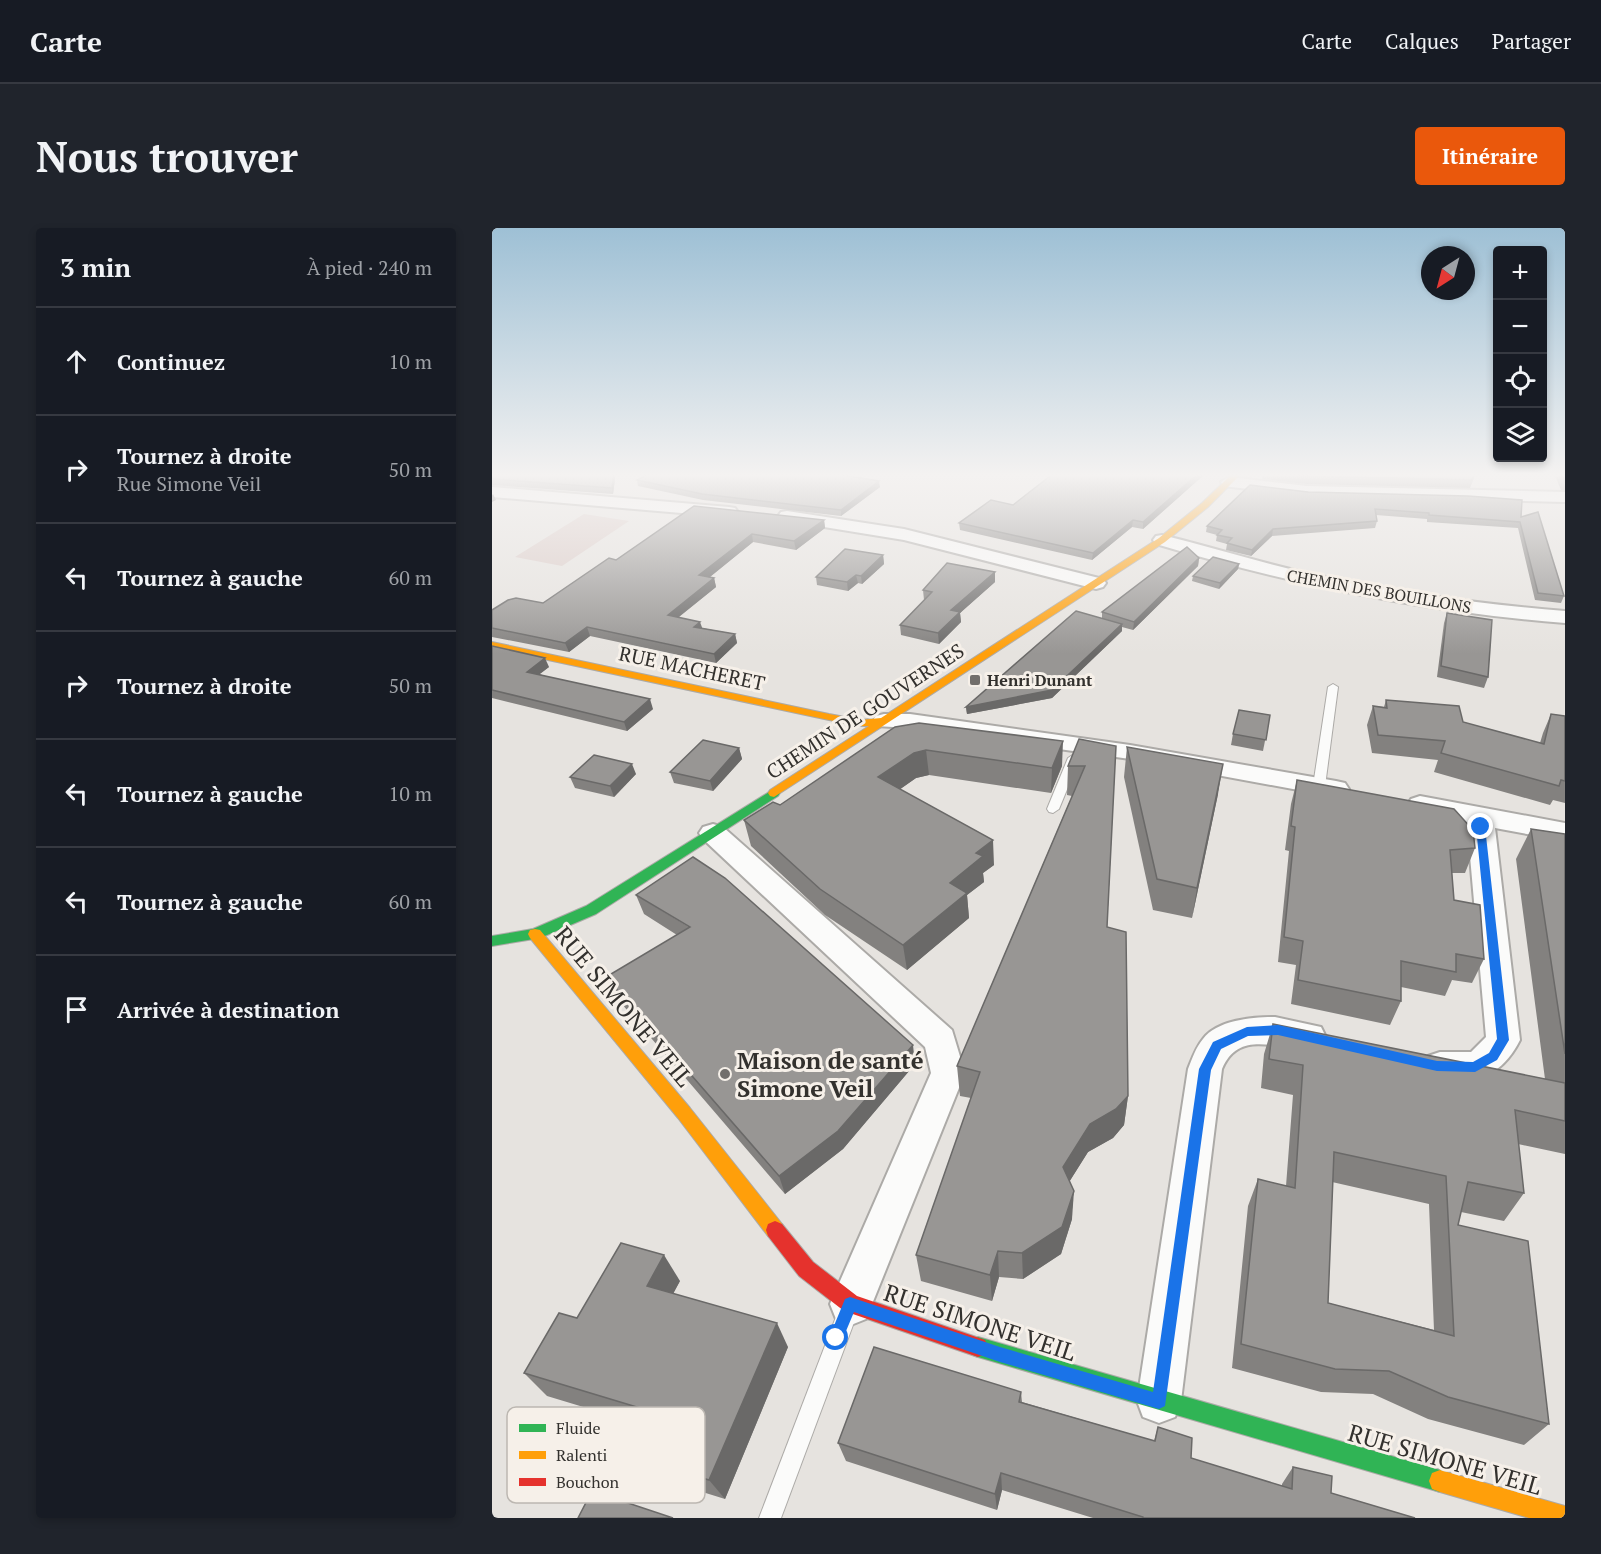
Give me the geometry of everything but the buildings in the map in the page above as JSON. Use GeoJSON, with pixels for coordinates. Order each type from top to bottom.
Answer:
{"type":"FeatureCollection","features":[{"type":"Feature","properties":{"kind":"street"},"geometry":{"type":"LineString","coordinates":[[898,533],[1096,583]]}},
{"type":"Feature","properties":{"kind":"street","name":"CHEMIN DE GOUVERNES"},"geometry":{"type":"LineString","coordinates":[[492,941],[535,934],[591,909],[713,833],[1170,533]]}},
{"type":"Feature","properties":{"kind":"street","name":"CHEMIN DES BOUILLONS"},"geometry":{"type":"LineString","coordinates":[[1162,540],[1308,581],[1494,611],[1565,617]]}},
{"type":"Feature","properties":{"kind":"street","name":"RUE MACHERET"},"geometry":{"type":"LineString","coordinates":[[492,645],[829,717],[861,723],[884,721]]}},
{"type":"Feature","properties":{"kind":"street"},"geometry":{"type":"LineString","coordinates":[[884,721],[910,721],[1079,745],[1365,794]]}},
{"type":"Feature","properties":{"kind":"street"},"geometry":{"type":"LineString","coordinates":[[1399,801],[1564,832]]}},
{"type":"Feature","properties":{"kind":"street"},"geometry":{"type":"LineString","coordinates":[[1414,1060],[1437,1066],[1475,1067],[1493,1056],[1503,1040],[1480,816]]}},
{"type":"Feature","properties":{"kind":"street"},"geometry":{"type":"LineString","coordinates":[[713,833],[940,1040],[948,1073],[850,1304]]}},
{"type":"Feature","properties":{"kind":"street","name":"RUE SIMONE VEIL"},"geometry":{"type":"LineString","coordinates":[[535,934],[684,1113],[806,1269],[850,1304],[1000,1355],[1565,1517]]}},
{"type":"Feature","properties":{"kind":"street"},"geometry":{"type":"LineString","coordinates":[[1159,1401],[1205,1069],[1217,1045],[1247,1032],[1278,1030],[1335,1043]]}},
{"type":"Feature","properties":{"kind":"lane"},"geometry":{"type":"LineString","coordinates":[[1319,786],[1333,687]]}},
{"type":"Feature","properties":{"kind":"lane"},"geometry":{"type":"LineString","coordinates":[[1053,809],[1079,745]]}},
{"type":"Feature","properties":{"kind":"lane"},"geometry":{"type":"LineString","coordinates":[[770,1518],[850,1304]]}},
{"type":"Feature","properties":{"kind":"shaded area"},"geometry":{"type":"Polygon","coordinates":[[[553,533],[611,533],[562,566],[515,557],[553,533]]]}},
{"type":"Feature","properties":{"kind":"traffic: fast"},"geometry":{"type":"LineString","coordinates":[[492,941],[535,934],[591,910],[774,793]]}},
{"type":"Feature","properties":{"kind":"traffic: fast"},"geometry":{"type":"LineString","coordinates":[[978,1347],[1440,1481]]}},
{"type":"Feature","properties":{"kind":"traffic: slow"},"geometry":{"type":"LineString","coordinates":[[774,793],[1170,533]]}},
{"type":"Feature","properties":{"kind":"traffic: slow"},"geometry":{"type":"LineString","coordinates":[[492,645],[829,717],[861,723],[884,721]]}},
{"type":"Feature","properties":{"kind":"traffic: slow"},"geometry":{"type":"LineString","coordinates":[[535,934],[684,1113],[775,1230]]}},
{"type":"Feature","properties":{"kind":"traffic: slow"},"geometry":{"type":"LineString","coordinates":[[1440,1481],[1565,1517]]}},
{"type":"Feature","properties":{"kind":"traffic: jam"},"geometry":{"type":"LineString","coordinates":[[775,1230],[806,1269],[851,1304],[978,1347]]}},
{"type":"Feature","properties":{"kind":"place","name":"Henri Dunant"},"geometry":{"type":"Point","coordinates":[975,680]}},
{"type":"Feature","properties":{"kind":"place","name":"Maison de santé Simone Veil"},"geometry":{"type":"Point","coordinates":[725,1074]}},
{"type":"Feature","properties":{"kind":"route"},"geometry":{"type":"LineString","coordinates":[[836,1338],[850,1304],[1000,1355],[1159,1401],[1205,1069],[1217,1045],[1247,1032],[1278,1030],[1437,1066],[1475,1067],[1493,1056],[1503,1040],[1481,827]]}}]}
